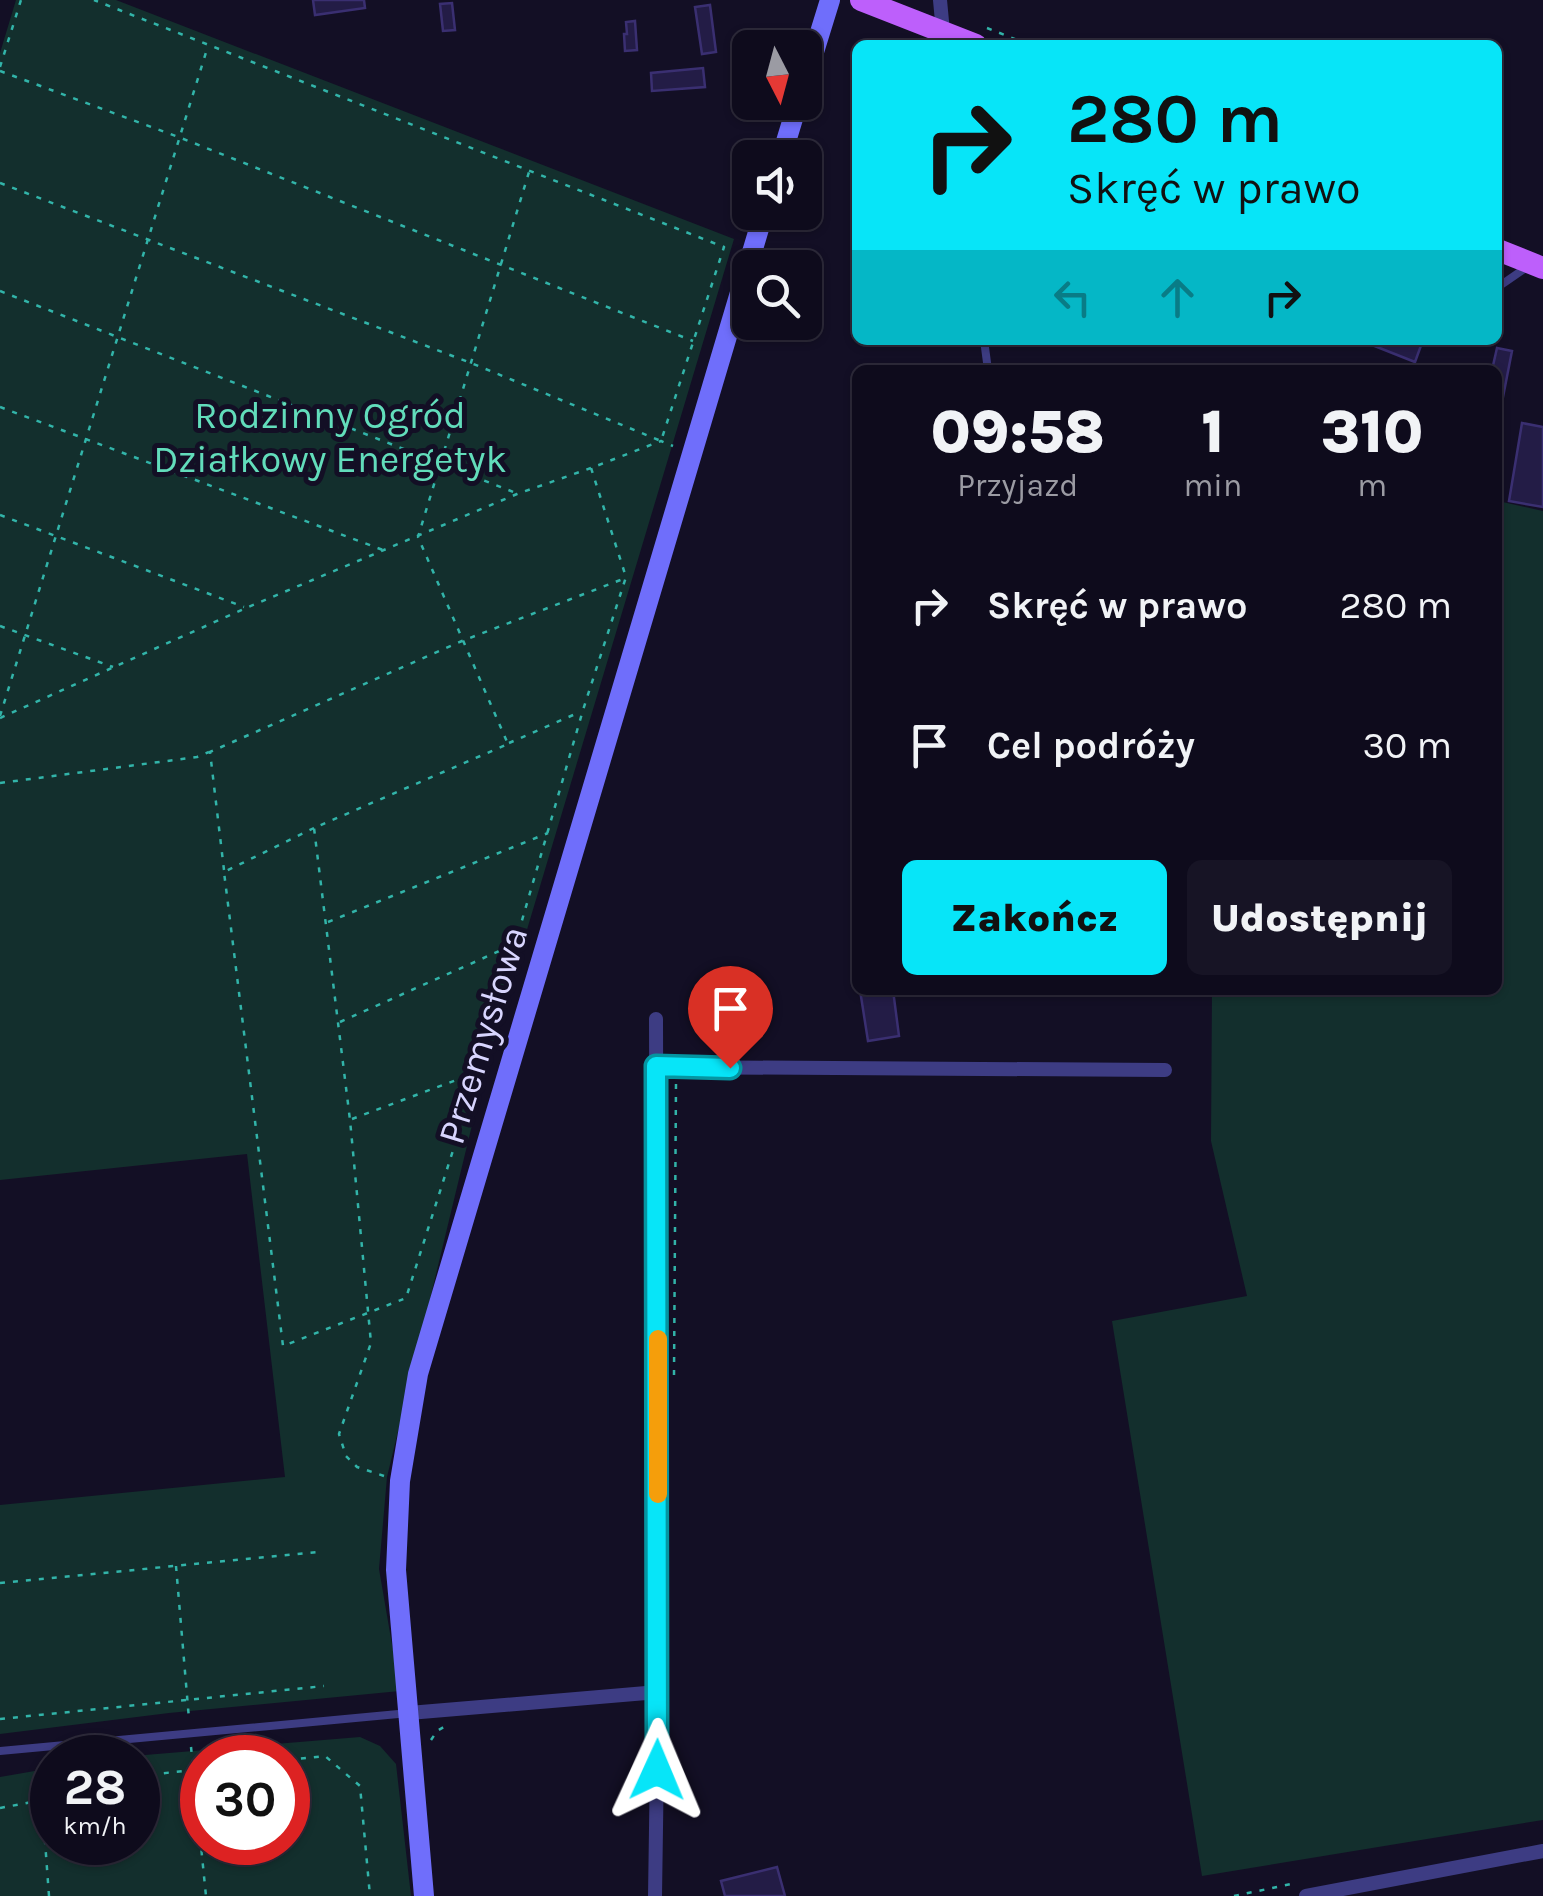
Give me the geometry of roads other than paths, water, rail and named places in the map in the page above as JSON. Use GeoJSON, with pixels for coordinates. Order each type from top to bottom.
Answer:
{"type":"FeatureCollection","features":[{"type":"Feature","properties":{"kind":"main road"},"geometry":{"type":"LineString","coordinates":[[821,30],[830,0]]}},
{"type":"Feature","properties":{"kind":"main road"},"geometry":{"type":"LineString","coordinates":[[861,0],[944,39]]}},
{"type":"Feature","properties":{"kind":"main road","name":"Przemysłowa"},"geometry":{"type":"LineString","coordinates":[[424,1896],[396,1570],[400,1481],[418,1374],[759,230]]}},
{"type":"Feature","properties":{"kind":"main road"},"geometry":{"type":"LineString","coordinates":[[1502,252],[1537,266]]}},
{"type":"Feature","properties":{"kind":"street"},"geometry":{"type":"LineString","coordinates":[[940,0],[944,39]]}},
{"type":"Feature","properties":{"kind":"street"},"geometry":{"type":"LineString","coordinates":[[656,1019],[656,1896]]}},
{"type":"Feature","properties":{"kind":"street"},"geometry":{"type":"LineString","coordinates":[[656,1066],[1165,1070]]}},
{"type":"Feature","properties":{"kind":"street"},"geometry":{"type":"LineString","coordinates":[[409,1713],[658,1692]]}},
{"type":"Feature","properties":{"kind":"street"},"geometry":{"type":"LineString","coordinates":[[1306,1896],[1543,1850]]}},
{"type":"Feature","properties":{"kind":"lane"},"geometry":{"type":"LineString","coordinates":[[1502,285],[1537,266]]}},
{"type":"Feature","properties":{"kind":"lane"},"geometry":{"type":"LineString","coordinates":[[0,1751],[409,1713]]}},
{"type":"Feature","properties":{"kind":"park label","name":"Rodzinny Ogród Działkowy Energetyk"},"geometry":{"type":"Point","coordinates":[330,437]}}]}
